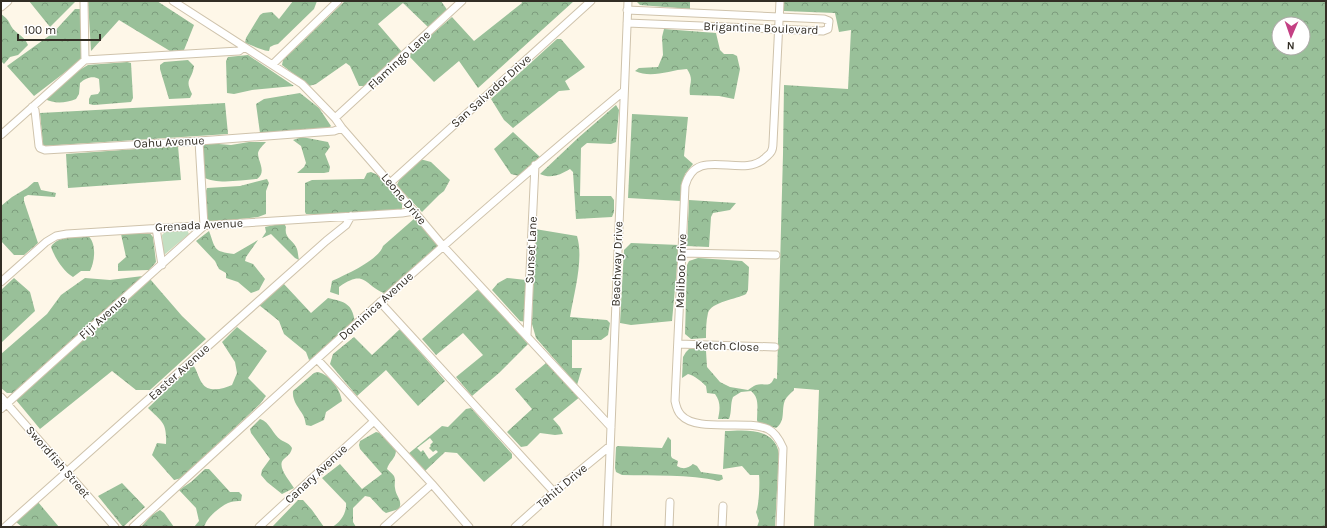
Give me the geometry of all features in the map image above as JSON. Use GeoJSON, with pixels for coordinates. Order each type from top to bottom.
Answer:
{"type":"FeatureCollection","features":[{"type":"Feature","properties":{"kind":"street"},"geometry":{"type":"LineString","coordinates":[[1,7],[8,1]]}},
{"type":"Feature","properties":{"kind":"street"},"geometry":{"type":"LineString","coordinates":[[84,1],[85,60]]}},
{"type":"Feature","properties":{"kind":"street","name":"Leone Drive"},"geometry":{"type":"LineString","coordinates":[[173,1],[302,84],[335,118],[443,246],[610,427]]}},
{"type":"Feature","properties":{"kind":"street","name":"Flamingo Lane"},"geometry":{"type":"LineString","coordinates":[[335,118],[462,1]]}},
{"type":"Feature","properties":{"kind":"street","name":"San Salvador Drive"},"geometry":{"type":"LineString","coordinates":[[390,183],[591,1]]}},
{"type":"Feature","properties":{"kind":"street","name":"Beachway Drive"},"geometry":{"type":"LineString","coordinates":[[607,527],[628,1]]}},
{"type":"Feature","properties":{"kind":"street","name":"Maliboo Drive"},"geometry":{"type":"LineString","coordinates":[[780,1],[773,143],[771,152],[760,163],[747,166],[702,165],[694,170],[685,186],[676,401],[677,409],[681,416],[688,420],[702,424],[754,425],[769,429],[778,437],[783,448],[780,527]]}},
{"type":"Feature","properties":{"kind":"street"},"geometry":{"type":"LineString","coordinates":[[273,64],[332,2]]}},
{"type":"Feature","properties":{"kind":"street","name":"Brigantine Boulevard"},"geometry":{"type":"LineString","coordinates":[[627,23],[822,31],[828,29],[829,21],[824,19],[779,16],[628,10]]}},
{"type":"Feature","properties":{"kind":"street"},"geometry":{"type":"LineString","coordinates":[[1,135],[85,60],[239,51],[244,46]]}},
{"type":"Feature","properties":{"kind":"street","name":"Dominica Avenue"},"geometry":{"type":"LineString","coordinates":[[133,527],[443,246],[535,165],[624,91]]}},
{"type":"Feature","properties":{"kind":"street","name":"Oahu Avenue"},"geometry":{"type":"LineString","coordinates":[[32,107],[35,110],[39,146],[45,150],[199,141],[334,131],[342,128]]}},
{"type":"Feature","properties":{"kind":"street"},"geometry":{"type":"LineString","coordinates":[[199,141],[204,226]]}},
{"type":"Feature","properties":{"kind":"street","name":"Sunset Lane"},"geometry":{"type":"LineString","coordinates":[[527,336],[535,165]]}},
{"type":"Feature","properties":{"kind":"street","name":"Grenada Avenue"},"geometry":{"type":"LineString","coordinates":[[1,282],[46,242],[56,236],[67,234],[402,214],[414,211]]}},
{"type":"Feature","properties":{"kind":"street","name":"Easter Avenue"},"geometry":{"type":"LineString","coordinates":[[5,527],[326,241],[346,225],[352,216]]}},
{"type":"Feature","properties":{"kind":"street","name":"Fiji Avenue"},"geometry":{"type":"LineString","coordinates":[[1,409],[204,226]]}},
{"type":"Feature","properties":{"kind":"street"},"geometry":{"type":"LineString","coordinates":[[156,228],[162,265]]}},
{"type":"Feature","properties":{"kind":"street"},"geometry":{"type":"LineString","coordinates":[[682,253],[776,255]]}},
{"type":"Feature","properties":{"kind":"street"},"geometry":{"type":"LineString","coordinates":[[380,302],[554,492]]}},
{"type":"Feature","properties":{"kind":"street","name":"Ketch Close"},"geometry":{"type":"LineString","coordinates":[[678,344],[775,347]]}},
{"type":"Feature","properties":{"kind":"street"},"geometry":{"type":"LineString","coordinates":[[317,359],[373,422],[432,484],[469,527]]}},
{"type":"Feature","properties":{"kind":"street","name":"Swordfish Street"},"geometry":{"type":"LineString","coordinates":[[1,397],[115,527]]}},
{"type":"Feature","properties":{"kind":"street","name":"Canary Avenue"},"geometry":{"type":"LineString","coordinates":[[259,527],[373,422]]}},
{"type":"Feature","properties":{"kind":"street","name":"Tahiti Drive"},"geometry":{"type":"LineString","coordinates":[[515,527],[554,492],[610,446]]}},
{"type":"Feature","properties":{"kind":"street"},"geometry":{"type":"LineString","coordinates":[[384,527],[432,484]]}},
{"type":"Feature","properties":{"kind":"street"},"geometry":{"type":"LineString","coordinates":[[669,527],[670,502]]}},
{"type":"Feature","properties":{"kind":"street"},"geometry":{"type":"LineString","coordinates":[[722,527],[723,506]]}},
{"type":"Feature","properties":{"kind":"green space"},"geometry":{"type":"Polygon","coordinates":[[[29,1],[76,1],[50,27],[29,1]]]}},
{"type":"Feature","properties":{"kind":"green space"},"geometry":{"type":"Polygon","coordinates":[[[88,1],[157,1],[194,25],[184,50],[170,51],[119,20],[91,51],[88,1]]]}},
{"type":"Feature","properties":{"kind":"green space"},"geometry":{"type":"Polygon","coordinates":[[[293,1],[317,1],[314,9],[278,44],[270,47],[269,51],[245,43],[246,38],[260,15],[263,13],[272,12],[279,19],[293,1]]]}},
{"type":"Feature","properties":{"kind":"green space"},"geometry":{"type":"Polygon","coordinates":[[[345,1],[441,1],[448,11],[428,27],[403,3],[378,24],[402,52],[365,86],[359,86],[350,66],[346,63],[316,84],[309,86],[282,65],[283,60],[345,1]]]}},
{"type":"Feature","properties":{"kind":"green space"},"geometry":{"type":"Polygon","coordinates":[[[521,1],[574,1],[478,88],[459,61],[434,82],[408,55],[452,17],[474,41],[522,3],[521,1]]]}},
{"type":"Feature","properties":{"kind":"green space"},"geometry":{"type":"Polygon","coordinates":[[[636,1],[690,1],[690,9],[640,5],[636,1]]]}},
{"type":"Feature","properties":{"kind":"green space"},"geometry":{"type":"Polygon","coordinates":[[[784,1],[1326,1],[1326,527],[814,527],[819,390],[794,388],[785,400],[782,419],[776,428],[758,424],[757,400],[751,391],[741,392],[733,397],[729,419],[718,419],[720,406],[715,394],[707,393],[706,386],[693,376],[688,374],[682,378],[683,357],[689,349],[696,347],[703,348],[706,351],[707,367],[720,382],[730,387],[748,390],[759,384],[769,384],[774,378],[777,379],[784,85],[848,89],[851,30],[839,32],[835,13],[784,11],[784,1]]]}},
{"type":"Feature","properties":{"kind":"green space"},"geometry":{"type":"Polygon","coordinates":[[[75,9],[81,9],[81,60],[34,96],[7,66],[53,33],[75,9]]]}},
{"type":"Feature","properties":{"kind":"green space"},"geometry":{"type":"Polygon","coordinates":[[[1,14],[8,20],[12,28],[28,45],[18,55],[10,57],[4,64],[1,61],[1,14]]]}},
{"type":"Feature","properties":{"kind":"green space"},"geometry":{"type":"Polygon","coordinates":[[[664,29],[716,33],[720,50],[724,54],[733,54],[737,56],[740,69],[734,99],[719,96],[690,95],[691,77],[687,69],[654,74],[635,71],[639,68],[658,67],[663,55],[662,37],[664,29]]]}},
{"type":"Feature","properties":{"kind":"green space"},"geometry":{"type":"Polygon","coordinates":[[[557,39],[561,39],[585,67],[565,81],[570,90],[559,91],[513,128],[504,120],[491,99],[557,39]]]}},
{"type":"Feature","properties":{"kind":"green space"},"geometry":{"type":"Polygon","coordinates":[[[248,55],[294,86],[252,90],[234,94],[227,93],[226,61],[228,57],[248,55]]]}},
{"type":"Feature","properties":{"kind":"green space"},"geometry":{"type":"Polygon","coordinates":[[[188,60],[194,66],[189,82],[192,94],[190,98],[169,99],[160,65],[164,62],[188,60]]]}},
{"type":"Feature","properties":{"kind":"green space"},"geometry":{"type":"Polygon","coordinates":[[[131,63],[133,98],[131,102],[94,105],[89,104],[91,95],[98,94],[100,91],[99,79],[94,77],[87,78],[80,83],[79,94],[76,99],[52,102],[45,99],[76,72],[88,65],[131,63]]]}},
{"type":"Feature","properties":{"kind":"green space"},"geometry":{"type":"Polygon","coordinates":[[[300,93],[319,108],[331,126],[329,128],[260,133],[256,104],[264,99],[300,93]]]}},
{"type":"Feature","properties":{"kind":"green space"},"geometry":{"type":"Polygon","coordinates":[[[225,103],[228,134],[43,146],[40,113],[225,103]]]}},
{"type":"Feature","properties":{"kind":"green space"},"geometry":{"type":"Polygon","coordinates":[[[616,105],[619,110],[616,142],[611,144],[587,143],[581,148],[580,196],[611,196],[614,200],[614,212],[612,217],[576,219],[573,172],[570,169],[555,176],[540,174],[616,105]]]}},
{"type":"Feature","properties":{"kind":"green space"},"geometry":{"type":"Polygon","coordinates":[[[632,114],[688,117],[684,156],[693,164],[685,174],[681,201],[628,198],[632,114]]]}},
{"type":"Feature","properties":{"kind":"green space"},"geometry":{"type":"Polygon","coordinates":[[[513,132],[540,157],[519,176],[511,174],[494,149],[513,132]]]}},
{"type":"Feature","properties":{"kind":"green space"},"geometry":{"type":"Polygon","coordinates":[[[302,137],[328,142],[330,147],[325,154],[330,167],[329,172],[297,173],[306,163],[301,146],[293,140],[302,137]]]}},
{"type":"Feature","properties":{"kind":"green space"},"geometry":{"type":"Polygon","coordinates":[[[249,142],[266,142],[258,153],[262,170],[257,179],[215,181],[203,177],[203,146],[206,143],[231,145],[249,142]]]}},
{"type":"Feature","properties":{"kind":"green space"},"geometry":{"type":"Polygon","coordinates":[[[178,146],[181,180],[68,188],[66,154],[178,146]]]}},
{"type":"Feature","properties":{"kind":"green space"},"geometry":{"type":"Polygon","coordinates":[[[420,159],[431,162],[450,180],[444,191],[422,212],[397,185],[401,176],[420,159]]]}},
{"type":"Feature","properties":{"kind":"green space"},"geometry":{"type":"Polygon","coordinates":[[[371,172],[378,175],[400,200],[402,209],[329,215],[306,214],[305,183],[312,180],[364,179],[367,173],[371,172]]]}},
{"type":"Feature","properties":{"kind":"green space"},"geometry":{"type":"Polygon","coordinates":[[[267,179],[269,183],[266,191],[266,214],[258,217],[213,222],[209,221],[207,218],[207,188],[240,186],[267,179]]]}},
{"type":"Feature","properties":{"kind":"green space"},"geometry":{"type":"Polygon","coordinates":[[[34,182],[38,182],[41,190],[56,193],[55,197],[28,195],[24,197],[38,243],[24,255],[14,255],[1,241],[1,206],[34,182]]]}},
{"type":"Feature","properties":{"kind":"green space"},"geometry":{"type":"Polygon","coordinates":[[[689,200],[736,203],[730,210],[713,213],[711,217],[709,247],[687,246],[689,200]]]}},
{"type":"Feature","properties":{"kind":"green space"},"geometry":{"type":"Polygon","coordinates":[[[415,218],[438,242],[437,247],[386,294],[360,279],[355,279],[339,287],[339,295],[330,292],[332,281],[369,262],[375,257],[383,246],[415,218]]]}},
{"type":"Feature","properties":{"kind":"green space"},"geometry":{"type":"Polygon","coordinates":[[[284,223],[287,236],[297,248],[299,260],[295,258],[271,234],[262,238],[266,232],[265,227],[284,223]]]}},
{"type":"Feature","properties":{"kind":"green space"},"geometry":{"type":"Polygon","coordinates":[[[535,229],[577,236],[579,245],[579,265],[570,317],[607,320],[610,323],[608,335],[601,340],[572,340],[572,368],[582,368],[577,385],[536,338],[532,324],[535,229]]]}},
{"type":"Feature","properties":{"kind":"green space"},"geometry":{"type":"Polygon","coordinates":[[[187,230],[189,234],[164,255],[162,235],[165,232],[187,230]]]}},
{"type":"Feature","properties":{"kind":"green space"},"geometry":{"type":"Polygon","coordinates":[[[148,231],[153,237],[156,262],[149,270],[118,271],[118,264],[126,257],[121,234],[148,231]]]}},
{"type":"Feature","properties":{"kind":"green space"},"geometry":{"type":"Polygon","coordinates":[[[209,231],[214,246],[222,252],[227,253],[234,254],[258,240],[246,257],[245,261],[253,264],[265,279],[259,290],[251,293],[238,282],[226,278],[226,273],[219,269],[215,261],[196,241],[209,231]]]}},
{"type":"Feature","properties":{"kind":"green space"},"geometry":{"type":"Polygon","coordinates":[[[87,235],[94,247],[92,267],[90,271],[81,271],[73,277],[60,264],[51,247],[54,243],[62,239],[87,235]]]}},
{"type":"Feature","properties":{"kind":"green space"},"geometry":{"type":"Polygon","coordinates":[[[631,243],[679,245],[672,321],[631,325],[620,323],[624,250],[631,243]]]}},
{"type":"Feature","properties":{"kind":"green space"},"geometry":{"type":"Polygon","coordinates":[[[698,258],[742,261],[749,267],[748,290],[746,294],[742,296],[719,303],[710,309],[707,319],[706,338],[691,339],[685,334],[687,265],[689,261],[698,258]]]}},
{"type":"Feature","properties":{"kind":"green space"},"geometry":{"type":"Polygon","coordinates":[[[143,276],[13,393],[7,393],[1,388],[1,354],[47,314],[61,295],[85,278],[110,280],[143,276]]]}},
{"type":"Feature","properties":{"kind":"green space"},"geometry":{"type":"Polygon","coordinates":[[[14,278],[30,292],[35,311],[1,343],[1,290],[14,278]]]}},
{"type":"Feature","properties":{"kind":"green space"},"geometry":{"type":"Polygon","coordinates":[[[507,278],[526,280],[526,322],[520,321],[492,290],[498,283],[507,278]]]}},
{"type":"Feature","properties":{"kind":"green space"},"geometry":{"type":"Polygon","coordinates":[[[150,279],[182,316],[206,339],[150,390],[136,390],[112,371],[40,429],[16,400],[150,279]]]}},
{"type":"Feature","properties":{"kind":"green space"},"geometry":{"type":"Polygon","coordinates":[[[283,283],[311,313],[328,298],[347,304],[352,311],[355,322],[317,357],[309,360],[306,352],[284,334],[279,321],[259,305],[283,283]]]}},
{"type":"Feature","properties":{"kind":"green space"},"geometry":{"type":"Polygon","coordinates":[[[477,290],[481,291],[528,344],[499,373],[472,396],[456,377],[483,355],[463,333],[436,355],[422,339],[477,290]]]}},
{"type":"Feature","properties":{"kind":"green space"},"geometry":{"type":"Polygon","coordinates":[[[237,327],[267,351],[248,378],[266,396],[260,404],[182,478],[174,480],[152,455],[157,443],[166,444],[166,431],[163,423],[148,408],[193,365],[202,383],[208,388],[220,389],[232,385],[237,373],[235,362],[222,342],[237,327]]]}},
{"type":"Feature","properties":{"kind":"green space"},"geometry":{"type":"Polygon","coordinates":[[[400,329],[445,381],[418,406],[386,370],[357,396],[330,364],[333,354],[354,337],[372,355],[400,329]]]}},
{"type":"Feature","properties":{"kind":"green space"},"geometry":{"type":"Polygon","coordinates":[[[546,363],[581,396],[553,419],[560,427],[563,434],[555,435],[540,433],[527,446],[521,447],[507,432],[532,409],[515,389],[546,363]]]}},
{"type":"Feature","properties":{"kind":"green space"},"geometry":{"type":"Polygon","coordinates":[[[318,372],[327,376],[334,383],[342,401],[326,412],[324,420],[311,426],[306,425],[304,416],[295,401],[293,391],[314,373],[318,372]]]}},
{"type":"Feature","properties":{"kind":"green space"},"geometry":{"type":"Polygon","coordinates":[[[471,408],[512,454],[512,458],[484,482],[457,453],[445,452],[424,472],[408,454],[442,426],[448,427],[466,409],[471,408]],[[430,438],[417,448],[421,452],[423,450],[429,459],[438,452],[436,450],[433,452],[429,448],[433,442],[430,438]]]}},
{"type":"Feature","properties":{"kind":"green space"},"geometry":{"type":"Polygon","coordinates":[[[260,419],[266,423],[278,438],[289,444],[292,448],[290,453],[283,460],[282,466],[294,488],[282,494],[261,475],[262,470],[270,459],[251,433],[250,429],[260,419]]]}},
{"type":"Feature","properties":{"kind":"green space"},"geometry":{"type":"Polygon","coordinates":[[[741,430],[758,432],[772,439],[776,445],[779,454],[775,527],[757,527],[759,521],[756,512],[759,500],[759,475],[750,475],[742,466],[723,469],[725,431],[741,430]]]}},
{"type":"Feature","properties":{"kind":"green space"},"geometry":{"type":"Polygon","coordinates":[[[376,432],[380,433],[396,450],[395,456],[387,469],[395,478],[396,491],[400,501],[399,509],[386,513],[370,497],[365,496],[353,508],[353,522],[356,527],[332,527],[338,523],[342,517],[346,503],[322,478],[340,464],[362,489],[382,474],[360,449],[359,445],[360,441],[376,432]]]}},
{"type":"Feature","properties":{"kind":"green space"},"geometry":{"type":"Polygon","coordinates":[[[668,437],[671,440],[671,456],[678,461],[677,466],[686,468],[693,464],[697,466],[701,472],[722,475],[723,479],[719,481],[683,476],[622,475],[616,472],[616,447],[662,448],[668,437]]]}},
{"type":"Feature","properties":{"kind":"green space"},"geometry":{"type":"Polygon","coordinates":[[[205,469],[209,469],[230,492],[239,492],[242,495],[241,501],[224,505],[209,518],[203,527],[194,527],[199,521],[196,508],[179,490],[191,482],[205,469]]]}},
{"type":"Feature","properties":{"kind":"green space"},"geometry":{"type":"Polygon","coordinates":[[[122,483],[145,507],[123,527],[98,496],[122,483]]]}},
{"type":"Feature","properties":{"kind":"green space"},"geometry":{"type":"Polygon","coordinates":[[[298,500],[303,500],[324,527],[272,527],[298,500]]]}},
{"type":"Feature","properties":{"kind":"green space"},"geometry":{"type":"Polygon","coordinates":[[[38,502],[59,527],[22,527],[16,522],[38,502]]]}},
{"type":"Feature","properties":{"kind":"green space"},"geometry":{"type":"Polygon","coordinates":[[[160,510],[174,527],[141,527],[152,515],[160,510]]]}}]}
